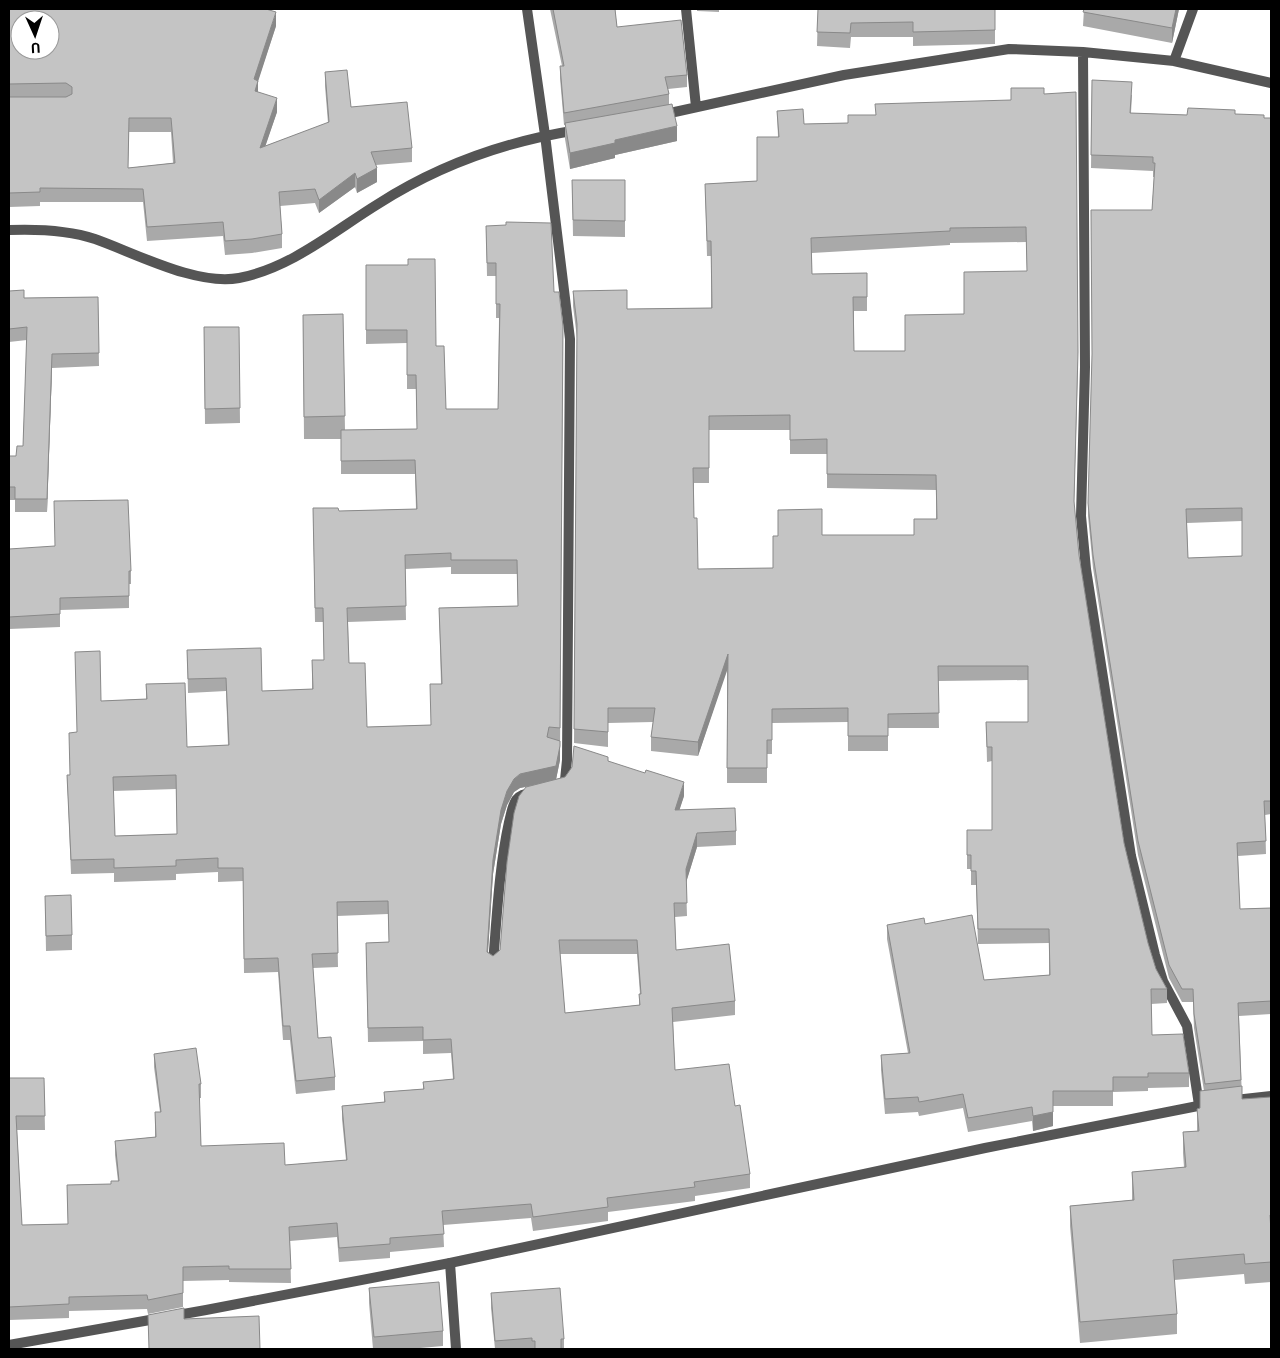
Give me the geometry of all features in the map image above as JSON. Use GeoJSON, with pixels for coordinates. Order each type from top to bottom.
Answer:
{"type":"FeatureCollection","features":[{"type":"Feature","properties":{"kind":"street"},"geometry":{"type":"LineString","coordinates":[[493,963],[503,855],[514,802],[522,794],[560,786],[565,780],[567,760],[570,339],[546,135],[527,9]]}},
{"type":"Feature","properties":{"kind":"street"},"geometry":{"type":"LineString","coordinates":[[686,9],[696,107]]}},
{"type":"Feature","properties":{"kind":"street"},"geometry":{"type":"LineString","coordinates":[[1174,61],[1193,9]]}},
{"type":"Feature","properties":{"kind":"street"},"geometry":{"type":"LineString","coordinates":[[648,118],[844,75],[934,59],[1009,50],[1083,52],[1174,61],[1271,83]]}},
{"type":"Feature","properties":{"kind":"street"},"geometry":{"type":"LineString","coordinates":[[1083,52],[1085,367],[1080,516],[1086,569],[1131,856],[1163,981],[1187,1026],[1199,1105]]}},
{"type":"Feature","properties":{"kind":"street"},"geometry":{"type":"LineString","coordinates":[[9,230],[37,229],[92,238],[155,262],[211,279],[236,279],[250,276],[298,255],[328,238],[378,204],[455,164],[510,143],[592,128]]}},
{"type":"Feature","properties":{"kind":"street"},"geometry":{"type":"LineString","coordinates":[[9,1345],[206,1310],[450,1262],[985,1148],[1199,1105],[1271,1096]]}},
{"type":"Feature","properties":{"kind":"street"},"geometry":{"type":"LineString","coordinates":[[450,1262],[456,1349]]}},
{"type":"Feature","properties":{"kind":"building"},"geometry":{"type":"Polygon","coordinates":[[[9,9],[266,9],[276,12],[254,79],[258,81],[255,91],[277,98],[260,148],[329,122],[325,72],[347,70],[351,107],[407,102],[412,148],[371,152],[377,168],[357,179],[355,173],[319,200],[315,189],[279,192],[282,234],[225,241],[223,222],[147,227],[143,189],[40,188],[40,192],[9,193],[9,97],[66,97],[72,94],[72,87],[66,83],[9,84],[9,9]],[[129,118],[128,168],[175,163],[171,118],[129,118]]]}},
{"type":"Feature","properties":{"kind":"building"},"geometry":{"type":"Polygon","coordinates":[[[553,9],[615,9],[617,27],[681,20],[687,75],[665,77],[669,94],[564,113],[560,66],[564,66],[553,9]]]}},
{"type":"Feature","properties":{"kind":"building"},"geometry":{"type":"Polygon","coordinates":[[[818,9],[995,9],[995,30],[913,32],[913,22],[851,23],[850,33],[817,32],[818,9]]]}},
{"type":"Feature","properties":{"kind":"building"},"geometry":{"type":"Polygon","coordinates":[[[1084,9],[1176,9],[1172,28],[1083,12],[1084,9]]]}},
{"type":"Feature","properties":{"kind":"building"},"geometry":{"type":"Polygon","coordinates":[[[1092,80],[1132,82],[1130,113],[1187,115],[1188,108],[1235,110],[1235,114],[1264,115],[1264,118],[1271,118],[1271,801],[1264,801],[1266,841],[1237,843],[1240,909],[1271,908],[1271,1001],[1238,1003],[1241,1080],[1205,1084],[1194,1014],[1193,989],[1182,989],[1169,965],[1138,841],[1093,555],[1088,503],[1092,354],[1091,210],[1152,210],[1155,163],[1153,163],[1153,157],[1091,155],[1092,80]],[[1242,508],[1186,509],[1188,558],[1242,556],[1242,508]]]}},
{"type":"Feature","properties":{"kind":"building"},"geometry":{"type":"Polygon","coordinates":[[[1011,88],[1044,88],[1044,94],[1076,92],[1078,352],[1074,501],[1079,555],[1124,843],[1148,943],[1156,969],[1167,989],[1151,989],[1152,1035],[1183,1034],[1189,1073],[1148,1073],[1148,1077],[1113,1077],[1113,1091],[1053,1091],[1053,1112],[1033,1116],[1032,1107],[968,1118],[963,1094],[919,1102],[918,1097],[885,1099],[881,1055],[910,1053],[887,925],[924,918],[925,924],[972,915],[984,980],[1050,975],[1049,929],[978,929],[976,871],[971,871],[971,855],[967,855],[967,830],[992,830],[992,747],[987,747],[986,722],[1028,722],[1028,666],[938,666],[939,713],[888,714],[888,736],[848,736],[848,708],[772,709],[772,740],[767,740],[767,768],[727,768],[728,654],[698,742],[651,737],[655,708],[608,708],[608,732],[574,729],[577,324],[573,291],[627,290],[627,309],[712,308],[711,241],[707,241],[705,184],[757,181],[757,137],[779,137],[777,111],[803,109],[804,124],[848,123],[848,115],[876,115],[875,104],[1011,100],[1011,88]],[[1026,227],[950,228],[950,231],[811,238],[812,274],[867,273],[867,297],[853,297],[854,351],[905,351],[905,315],[964,314],[964,272],[1027,271],[1026,227]],[[790,415],[709,416],[709,468],[693,468],[694,518],[697,518],[698,569],[773,568],[773,536],[778,536],[778,510],[822,509],[822,535],[914,535],[914,519],[937,519],[936,475],[827,474],[827,439],[790,440],[790,415]]]}},
{"type":"Feature","properties":{"kind":"building"},"geometry":{"type":"Polygon","coordinates":[[[672,104],[677,126],[615,140],[615,143],[570,153],[565,123],[672,104]]]}},
{"type":"Feature","properties":{"kind":"building"},"geometry":{"type":"Polygon","coordinates":[[[572,180],[625,180],[625,221],[573,220],[572,180]]]}},
{"type":"Feature","properties":{"kind":"building"},"geometry":{"type":"Polygon","coordinates":[[[506,222],[551,223],[554,292],[559,292],[563,326],[560,728],[549,727],[547,737],[560,741],[560,746],[556,766],[520,774],[514,779],[507,791],[501,810],[493,860],[487,952],[493,956],[500,950],[507,862],[514,813],[519,796],[526,787],[565,777],[572,767],[574,746],[608,757],[608,761],[645,773],[646,770],[684,782],[675,810],[735,808],[736,831],[697,833],[686,869],[687,903],[674,903],[676,950],[729,944],[735,1001],[672,1008],[675,1070],[729,1064],[735,1106],[740,1105],[750,1174],[694,1182],[695,1187],[607,1198],[608,1207],[533,1217],[531,1204],[442,1211],[444,1234],[390,1238],[390,1244],[339,1248],[337,1223],[289,1227],[291,1269],[229,1269],[229,1266],[183,1267],[183,1293],[148,1300],[147,1295],[69,1297],[69,1304],[9,1307],[9,1078],[44,1078],[45,1116],[16,1116],[22,1225],[68,1224],[67,1185],[111,1184],[111,1181],[119,1181],[115,1141],[156,1137],[155,1112],[161,1112],[154,1054],[196,1048],[201,1084],[199,1084],[201,1146],[284,1143],[285,1165],[347,1160],[342,1106],[385,1102],[384,1092],[424,1089],[423,1082],[454,1079],[451,1039],[423,1040],[423,1027],[368,1028],[366,943],[389,942],[388,901],[337,902],[338,953],[312,954],[318,1038],[331,1037],[335,1077],[296,1081],[290,1026],[283,1026],[278,958],[244,959],[243,868],[218,868],[218,858],[176,860],[176,866],[114,868],[114,859],[71,860],[67,775],[70,775],[69,733],[77,732],[75,652],[100,651],[101,701],[147,699],[146,684],[185,683],[187,747],[229,745],[226,678],[188,679],[187,650],[261,648],[262,691],[313,689],[312,660],[324,660],[323,608],[315,608],[313,508],[338,508],[339,511],[417,509],[415,460],[341,461],[341,430],[417,429],[416,375],[407,375],[407,330],[366,330],[366,265],[408,265],[408,259],[435,259],[436,346],[444,346],[446,409],[498,409],[500,304],[496,304],[496,263],[487,263],[486,226],[506,225],[506,222]],[[451,553],[405,555],[406,606],[347,608],[349,663],[365,663],[367,727],[431,725],[430,684],[442,684],[439,608],[518,606],[517,560],[451,560],[451,553]],[[176,775],[113,777],[115,836],[177,834],[176,775]],[[559,940],[565,1013],[640,1005],[639,994],[641,994],[637,940],[559,940]]]}},
{"type":"Feature","properties":{"kind":"building"},"geometry":{"type":"Polygon","coordinates":[[[24,290],[24,298],[98,297],[99,353],[52,354],[47,499],[15,499],[15,487],[9,487],[9,456],[16,456],[17,446],[23,446],[27,327],[9,329],[9,291],[24,290]]]}},
{"type":"Feature","properties":{"kind":"building"},"geometry":{"type":"Polygon","coordinates":[[[343,314],[345,416],[304,417],[303,315],[343,314]]]}},
{"type":"Feature","properties":{"kind":"building"},"geometry":{"type":"Polygon","coordinates":[[[204,327],[239,327],[240,408],[205,409],[204,327]]]}},
{"type":"Feature","properties":{"kind":"building"},"geometry":{"type":"Polygon","coordinates":[[[128,500],[131,571],[129,571],[129,596],[60,598],[60,614],[9,617],[9,549],[55,546],[54,501],[128,500]]]}},
{"type":"Feature","properties":{"kind":"building"},"geometry":{"type":"Polygon","coordinates":[[[71,895],[72,935],[46,936],[45,896],[71,895]]]}},
{"type":"Feature","properties":{"kind":"building"},"geometry":{"type":"Polygon","coordinates":[[[1242,1086],[1242,1099],[1271,1097],[1271,1262],[1245,1264],[1244,1254],[1173,1260],[1177,1314],[1080,1322],[1070,1206],[1134,1200],[1132,1172],[1186,1167],[1183,1132],[1199,1131],[1197,1109],[1200,1108],[1200,1091],[1242,1086]]]}},
{"type":"Feature","properties":{"kind":"building"},"geometry":{"type":"Polygon","coordinates":[[[439,1282],[443,1331],[374,1337],[369,1288],[439,1282]]]}},
{"type":"Feature","properties":{"kind":"building"},"geometry":{"type":"Polygon","coordinates":[[[560,1288],[564,1339],[561,1339],[561,1349],[535,1349],[535,1341],[532,1341],[532,1338],[495,1341],[491,1293],[560,1288]]]}},
{"type":"Feature","properties":{"kind":"building"},"geometry":{"type":"Polygon","coordinates":[[[184,1308],[184,1319],[259,1316],[260,1349],[149,1349],[148,1315],[184,1308]]]}}]}
